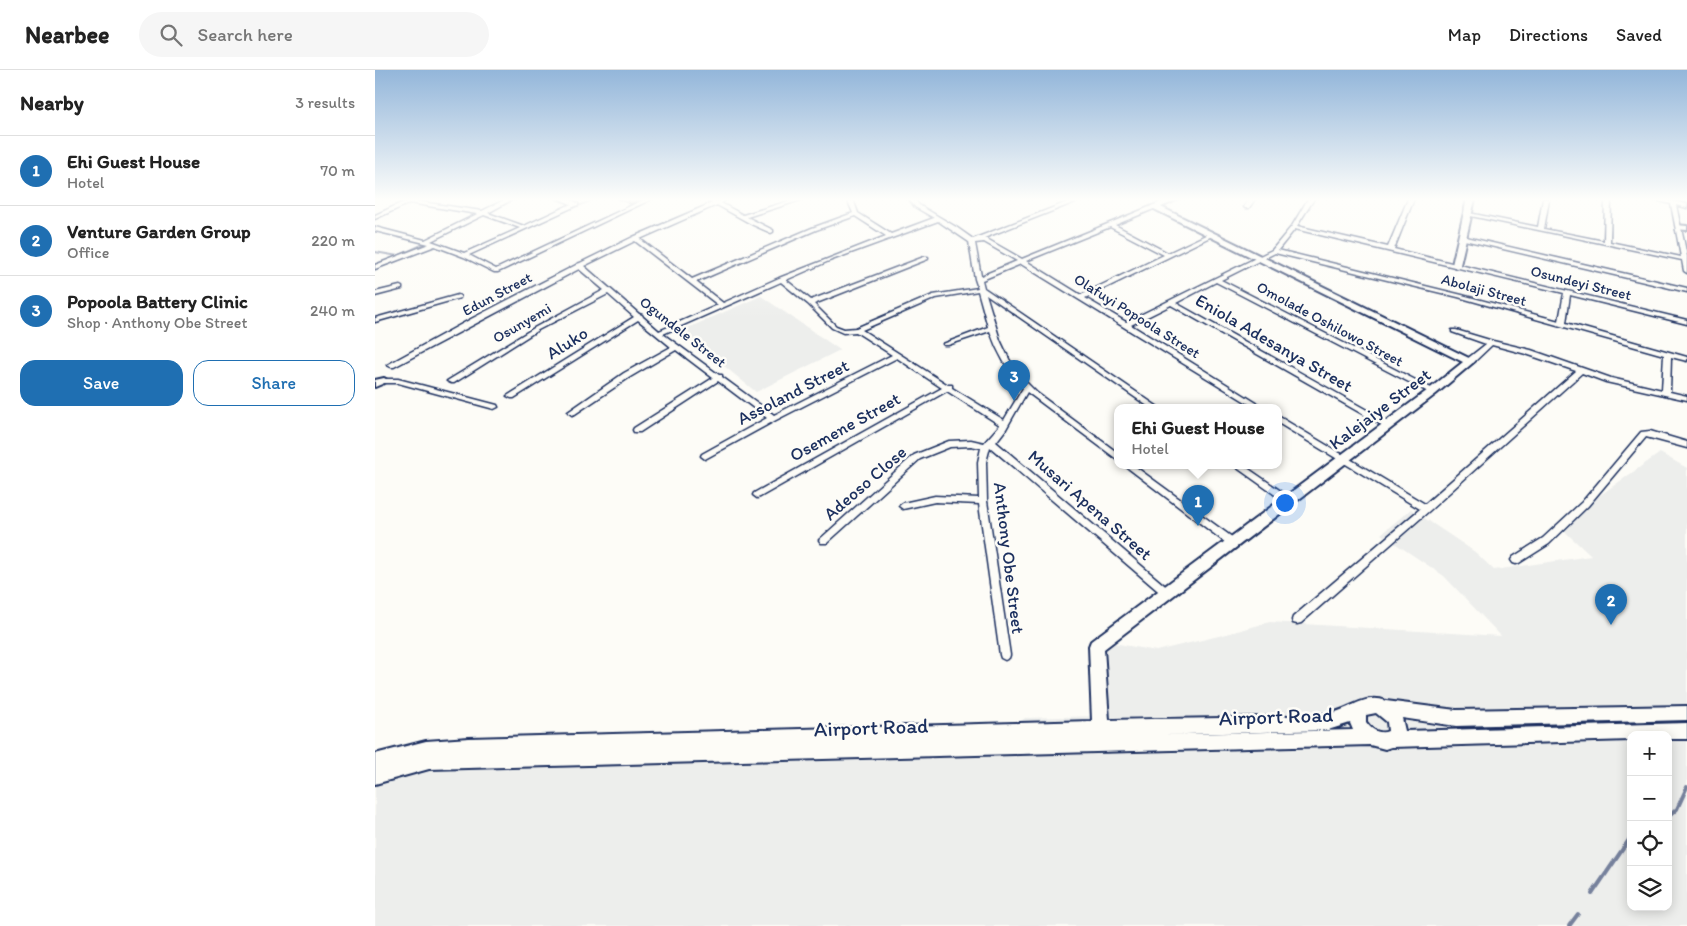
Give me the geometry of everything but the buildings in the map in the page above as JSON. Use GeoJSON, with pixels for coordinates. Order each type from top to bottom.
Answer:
{"type":"FeatureCollection","features":[{"type":"Feature","properties":{"kind":"main road","name":"Kalejaiye Street"},"geometry":{"type":"LineString","coordinates":[[1101,729],[1096,646],[1470,361],[1221,239]]}},
{"type":"Feature","properties":{"kind":"main road"},"geometry":{"type":"LineString","coordinates":[[1456,265],[1462,239]]}},
{"type":"Feature","properties":{"kind":"main road"},"geometry":{"type":"LineString","coordinates":[[1687,713],[1456,718],[1369,705],[1359,710],[1357,720],[1359,726],[1370,737],[1377,740],[1687,731]]}},
{"type":"Feature","properties":{"kind":"main road"},"geometry":{"type":"LineString","coordinates":[[1383,708],[1394,718],[1397,724],[1395,736],[1391,739]]}},
{"type":"Feature","properties":{"kind":"main road","name":"Airport Road"},"geometry":{"type":"LineString","coordinates":[[375,762],[426,749],[469,746],[1327,722],[1340,719],[1359,710]]}},
{"type":"Feature","properties":{"kind":"main road","name":"Airport Road"},"geometry":{"type":"LineString","coordinates":[[375,776],[429,761],[1370,737]]}},
{"type":"Feature","properties":{"kind":"street"},"geometry":{"type":"LineString","coordinates":[[417,239],[465,254],[496,271],[565,239]]}},
{"type":"Feature","properties":{"kind":"street"},"geometry":{"type":"LineString","coordinates":[[375,267],[436,239]]}},
{"type":"Feature","properties":{"kind":"street"},"geometry":{"type":"LineString","coordinates":[[465,254],[500,239]]}},
{"type":"Feature","properties":{"kind":"street","name":"Edun Street"},"geometry":{"type":"LineString","coordinates":[[391,365],[633,239]]}},
{"type":"Feature","properties":{"kind":"street"},"geometry":{"type":"LineString","coordinates":[[636,239],[723,306]]}},
{"type":"Feature","properties":{"kind":"street"},"geometry":{"type":"LineString","coordinates":[[692,281],[791,239]]}},
{"type":"Feature","properties":{"kind":"street"},"geometry":{"type":"LineString","coordinates":[[658,334],[781,279],[882,239]]}},
{"type":"Feature","properties":{"kind":"street"},"geometry":{"type":"LineString","coordinates":[[969,239],[972,241],[978,279],[991,328],[1012,371],[1026,388],[1114,454]]}},
{"type":"Feature","properties":{"kind":"street"},"geometry":{"type":"LineString","coordinates":[[972,241],[977,239]]}},
{"type":"Feature","properties":{"kind":"street"},"geometry":{"type":"LineString","coordinates":[[978,279],[1076,239]]}},
{"type":"Feature","properties":{"kind":"street"},"geometry":{"type":"LineString","coordinates":[[1137,239],[1168,255]]}},
{"type":"Feature","properties":{"kind":"street"},"geometry":{"type":"LineString","coordinates":[[1081,297],[1202,239]]}},
{"type":"Feature","properties":{"kind":"street"},"geometry":{"type":"LineString","coordinates":[[1126,325],[1260,259],[1274,251],[1284,239]]}},
{"type":"Feature","properties":{"kind":"street","name":"Osundeyi Street"},"geometry":{"type":"LineString","coordinates":[[1344,239],[1687,322]]}},
{"type":"Feature","properties":{"kind":"street"},"geometry":{"type":"LineString","coordinates":[[1390,250],[1394,239]]}},
{"type":"Feature","properties":{"kind":"street"},"geometry":{"type":"LineString","coordinates":[[1466,239],[1687,290]]}},
{"type":"Feature","properties":{"kind":"street"},"geometry":{"type":"LineString","coordinates":[[1586,239],[1685,259]]}},
{"type":"Feature","properties":{"kind":"street"},"geometry":{"type":"LineString","coordinates":[[1607,239],[1607,243]]}},
{"type":"Feature","properties":{"kind":"street"},"geometry":{"type":"LineString","coordinates":[[1684,239],[1687,270]]}},
{"type":"Feature","properties":{"kind":"street","name":"Olafuyi Popoola Street"},"geometry":{"type":"LineString","coordinates":[[972,241],[985,240],[1254,404]]}},
{"type":"Feature","properties":{"kind":"street","name":"Abolaji Street"},"geometry":{"type":"LineString","coordinates":[[1274,251],[1460,296],[1687,359]]}},
{"type":"Feature","properties":{"kind":"street"},"geometry":{"type":"LineString","coordinates":[[810,303],[926,258]]}},
{"type":"Feature","properties":{"kind":"street","name":"Ogundele Street"},"geometry":{"type":"LineString","coordinates":[[579,266],[640,316],[658,334],[773,418]]}},
{"type":"Feature","properties":{"kind":"street"},"geometry":{"type":"LineString","coordinates":[[781,279],[810,303],[834,327],[843,331],[857,330],[935,296],[982,289],[1150,404]]}},
{"type":"Feature","properties":{"kind":"street","name":"Omolade Oshilowo Street"},"geometry":{"type":"LineString","coordinates":[[1217,280],[1431,392]]}},
{"type":"Feature","properties":{"kind":"street"},"geometry":{"type":"LineString","coordinates":[[375,294],[400,288]]}},
{"type":"Feature","properties":{"kind":"street","name":"Osunyemi"},"geometry":{"type":"LineString","coordinates":[[451,381],[536,329],[608,291]]}},
{"type":"Feature","properties":{"kind":"street"},"geometry":{"type":"LineString","coordinates":[[1562,325],[1567,292]]}},
{"type":"Feature","properties":{"kind":"street"},"geometry":{"type":"LineString","coordinates":[[375,320],[458,297]]}},
{"type":"Feature","properties":{"kind":"street","name":"Eniola Adesanya Street"},"geometry":{"type":"LineString","coordinates":[[1172,303],[1387,425]]}},
{"type":"Feature","properties":{"kind":"street","name":"Aluko"},"geometry":{"type":"LineString","coordinates":[[511,396],[640,316]]}},
{"type":"Feature","properties":{"kind":"street"},"geometry":{"type":"LineString","coordinates":[[946,344],[991,328]]}},
{"type":"Feature","properties":{"kind":"street"},"geometry":{"type":"LineString","coordinates":[[857,330],[896,356],[949,387],[1004,424]]}},
{"type":"Feature","properties":{"kind":"street"},"geometry":{"type":"LineString","coordinates":[[1454,331],[1528,352],[1580,371],[1687,398]]}},
{"type":"Feature","properties":{"kind":"street"},"geometry":{"type":"LineString","coordinates":[[1470,361],[1491,343]]}},
{"type":"Feature","properties":{"kind":"street"},"geometry":{"type":"LineString","coordinates":[[572,412],[627,375],[676,347]]}},
{"type":"Feature","properties":{"kind":"street"},"geometry":{"type":"LineString","coordinates":[[1667,355],[1667,393]]}},
{"type":"Feature","properties":{"kind":"street","name":"Assoland Street"},"geometry":{"type":"LineString","coordinates":[[705,456],[773,418],[896,356]]}},
{"type":"Feature","properties":{"kind":"street"},"geometry":{"type":"LineString","coordinates":[[1297,620],[1426,509],[1580,371]]}},
{"type":"Feature","properties":{"kind":"street"},"geometry":{"type":"LineString","coordinates":[[637,430],[719,377]]}},
{"type":"Feature","properties":{"kind":"street"},"geometry":{"type":"LineString","coordinates":[[379,383],[398,381],[494,406]]}},
{"type":"Feature","properties":{"kind":"street","name":"Osemene Street"},"geometry":{"type":"LineString","coordinates":[[757,495],[949,387]]}},
{"type":"Feature","properties":{"kind":"street","name":"Anthony Obe Street"},"geometry":{"type":"LineString","coordinates":[[1005,655],[983,501],[982,462],[989,444],[1026,388]]}},
{"type":"Feature","properties":{"kind":"street"},"geometry":{"type":"LineString","coordinates":[[1282,421],[1426,509]]}},
{"type":"Feature","properties":{"kind":"street"},"geometry":{"type":"LineString","coordinates":[[1517,560],[1546,541],[1585,504],[1644,434],[1687,445]]}},
{"type":"Feature","properties":{"kind":"street","name":"Adeoso Close"},"geometry":{"type":"LineString","coordinates":[[825,540],[917,457],[949,444],[989,444]]}},
{"type":"Feature","properties":{"kind":"street","name":"Musari Apena Street"},"geometry":{"type":"LineString","coordinates":[[989,444],[1167,593]]}},
{"type":"Feature","properties":{"kind":"street"},"geometry":{"type":"LineString","coordinates":[[1133,469],[1233,543]]}},
{"type":"Feature","properties":{"kind":"street"},"geometry":{"type":"LineString","coordinates":[[1243,469],[1288,500]]}},
{"type":"Feature","properties":{"kind":"street"},"geometry":{"type":"LineString","coordinates":[[903,506],[935,499],[983,501]]}},
{"type":"Feature","properties":{"kind":"shaded area"},"geometry":{"type":"Polygon","coordinates":[[[761,296],[840,350],[756,392],[681,331],[761,296]]]}},
{"type":"Feature","properties":{"kind":"shaded area"},"geometry":{"type":"Polygon","coordinates":[[[1660,453],[1687,468],[1687,926],[375,926],[375,753],[418,743],[1018,723],[1025,718],[1103,716],[1092,639],[1156,651],[1270,622],[1501,636],[1444,576],[1381,534],[1411,509],[1475,552],[1494,570],[1591,556],[1559,526],[1660,453]]]}},
{"type":"Feature","properties":{"kind":"waterway"},"geometry":{"type":"LineString","coordinates":[[375,252],[398,256],[428,242]]}},
{"type":"Feature","properties":{"kind":"waterway"},"geometry":{"type":"LineString","coordinates":[[1672,813],[1677,809],[1687,787]]}},
{"type":"Feature","properties":{"kind":"waterway"},"geometry":{"type":"LineString","coordinates":[[1592,894],[1627,843]]}},
{"type":"Feature","properties":{"kind":"waterway"},"geometry":{"type":"LineString","coordinates":[[1569,926],[1578,914]]}},
{"type":"Feature","properties":{"kind":"place","name":"Popoola Battery Clinic"},"geometry":{"type":"Point","coordinates":[1014,401]}},
{"type":"Feature","properties":{"kind":"place","name":"Ehi Guest House"},"geometry":{"type":"Point","coordinates":[1198,526]}},
{"type":"Feature","properties":{"kind":"place","name":"Venture Garden Group"},"geometry":{"type":"Point","coordinates":[1611,625]}}]}
